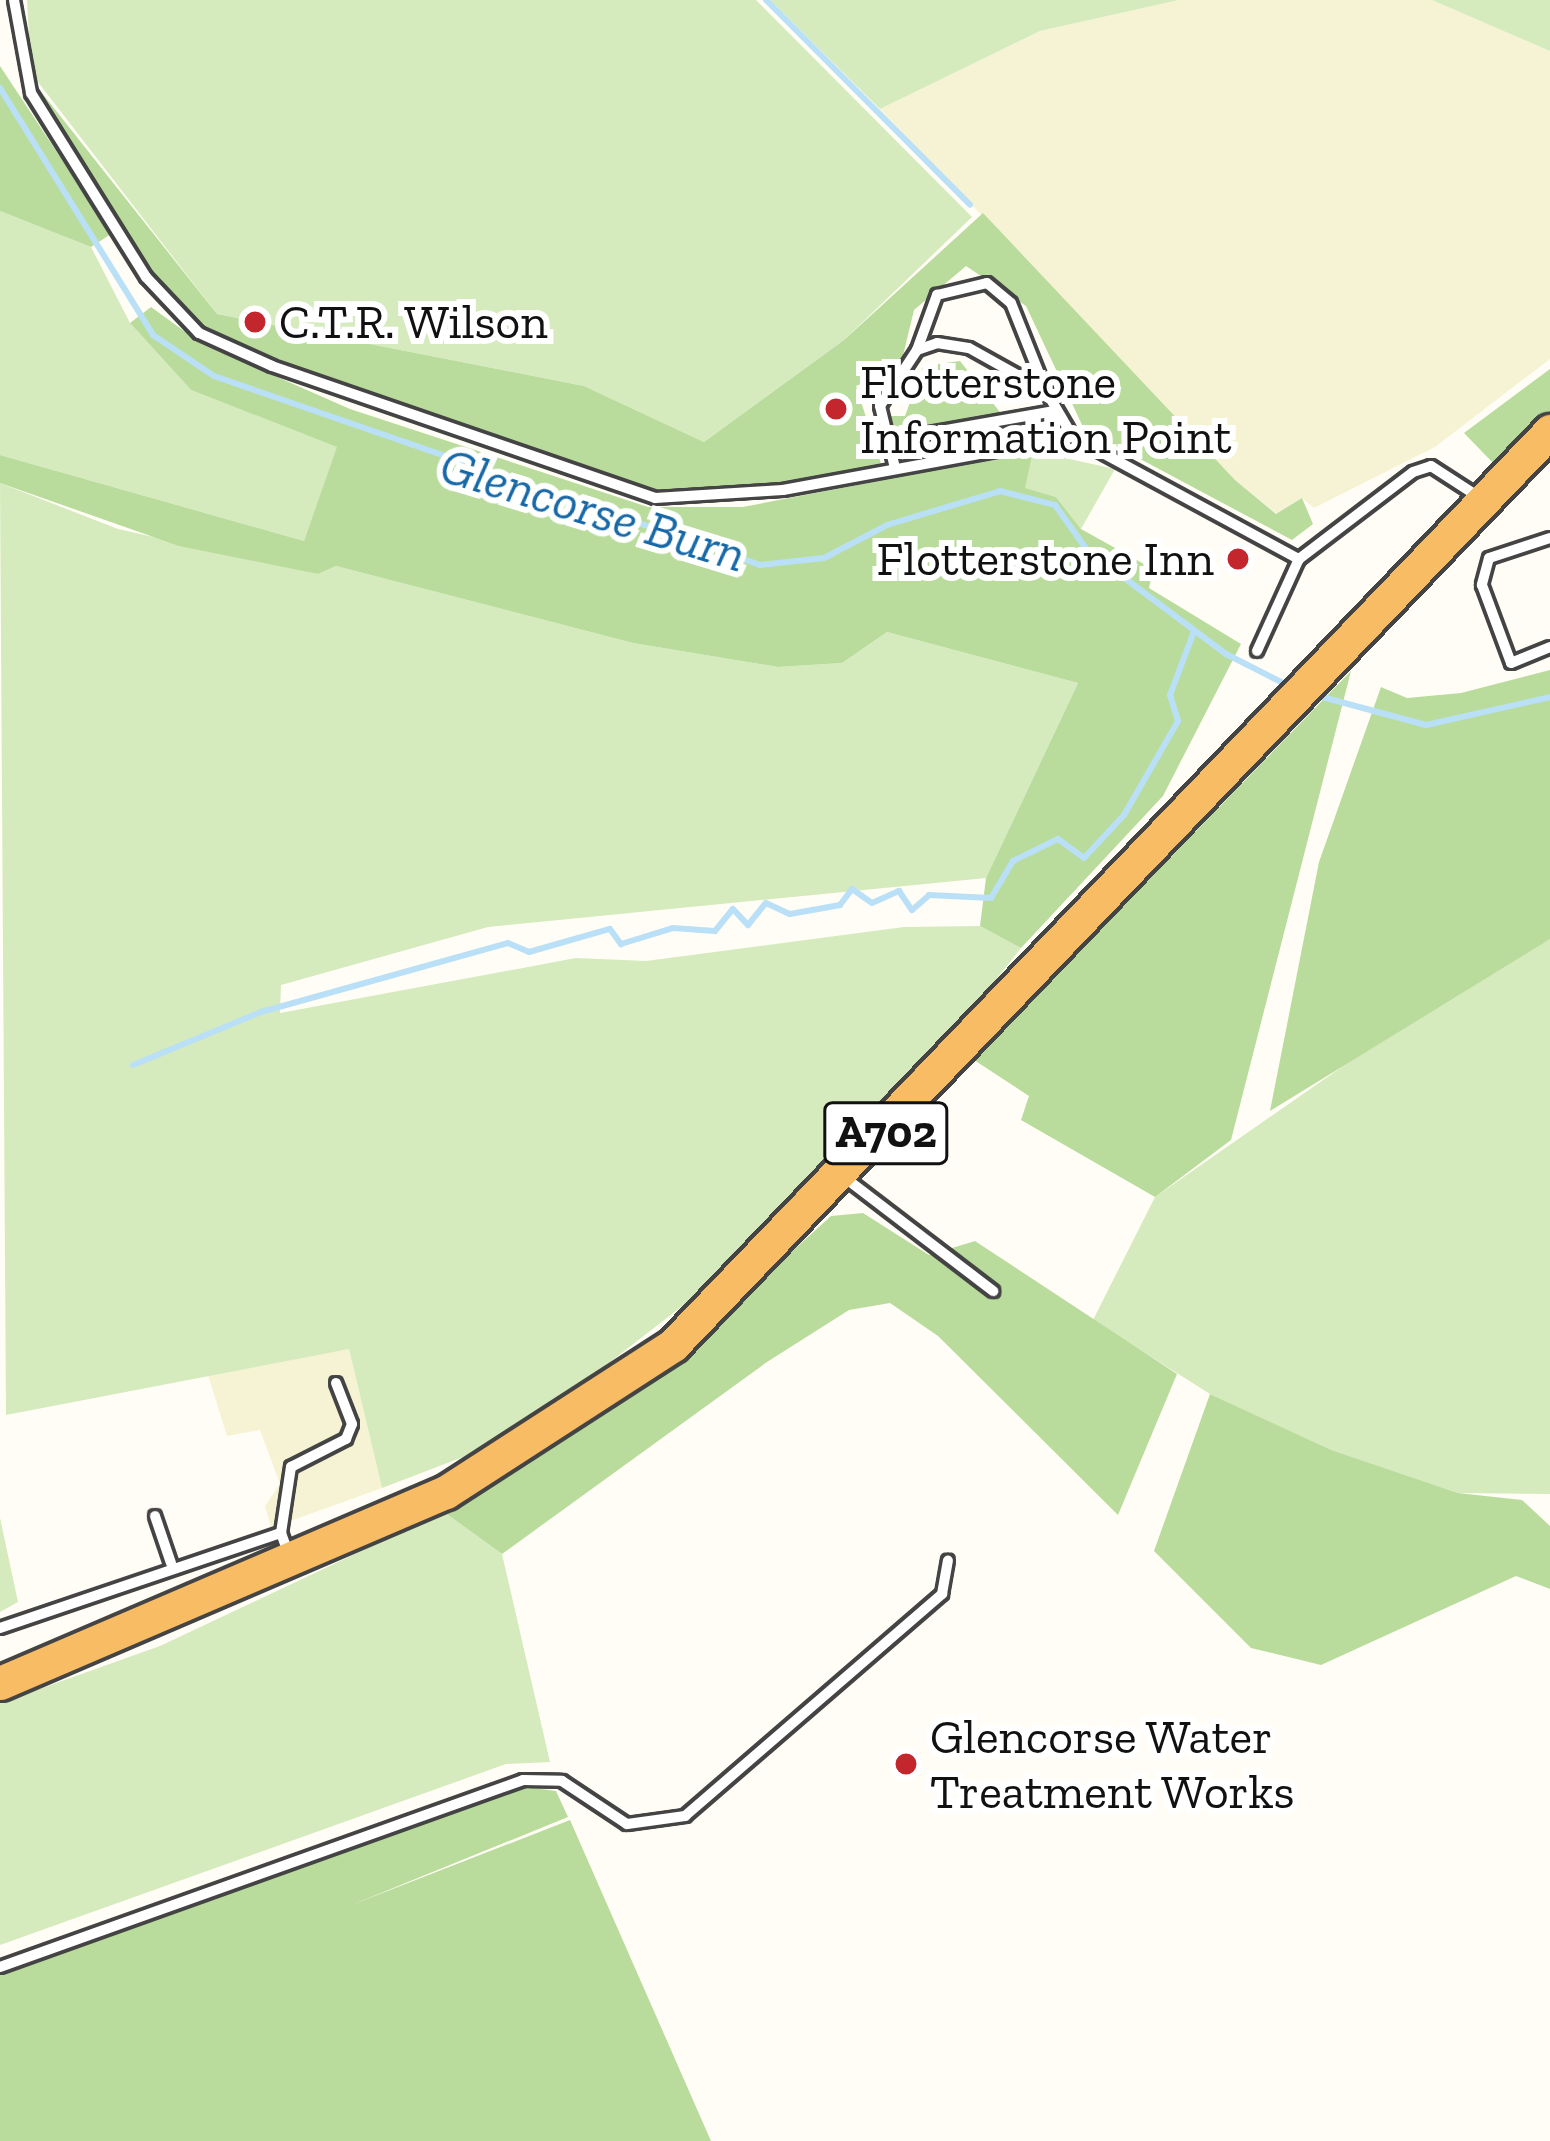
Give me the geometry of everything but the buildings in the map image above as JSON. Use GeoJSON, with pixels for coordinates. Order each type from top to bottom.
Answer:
{"type":"FeatureCollection","features":[{"type":"Feature","properties":{"kind":"highway","name":"A702"},"geometry":{"type":"LineString","coordinates":[[0,1683],[286,1547],[446,1492],[621,1384],[844,1177],[1481,499],[1546,444]]}},
{"type":"Feature","properties":{"kind":"lane"},"geometry":{"type":"LineString","coordinates":[[14,0],[31,93],[146,277],[199,333],[655,498],[783,490],[1073,437]]}},
{"type":"Feature","properties":{"kind":"lane"},"geometry":{"type":"LineString","coordinates":[[895,468],[884,441],[880,406],[917,350],[937,295],[987,283],[1011,303],[1054,410],[1073,437],[1299,559]]}},
{"type":"Feature","properties":{"kind":"lane"},"geometry":{"type":"LineString","coordinates":[[917,350],[969,348],[1046,391]]}},
{"type":"Feature","properties":{"kind":"lane"},"geometry":{"type":"LineString","coordinates":[[884,441],[1054,410]]}},
{"type":"Feature","properties":{"kind":"lane"},"geometry":{"type":"LineString","coordinates":[[1257,651],[1299,559],[1413,472],[1431,466],[1481,499]]}},
{"type":"Feature","properties":{"kind":"lane"},"geometry":{"type":"LineString","coordinates":[[1550,538],[1490,558],[1482,585],[1511,663],[1550,647]]}},
{"type":"Feature","properties":{"kind":"lane"},"geometry":{"type":"LineString","coordinates":[[844,1177],[993,1291]]}},
{"type":"Feature","properties":{"kind":"lane"},"geometry":{"type":"LineString","coordinates":[[0,1628],[171,1563],[286,1547],[291,1466],[346,1439],[352,1424],[337,1383]]}},
{"type":"Feature","properties":{"kind":"lane"},"geometry":{"type":"LineString","coordinates":[[155,1516],[171,1563]]}},
{"type":"Feature","properties":{"kind":"lane"},"geometry":{"type":"LineString","coordinates":[[0,1967],[523,1780],[562,1781],[627,1824],[685,1816],[942,1594],[948,1561]]}},
{"type":"Feature","properties":{"kind":"shaded area"},"geometry":{"type":"Polygon","coordinates":[[[1179,0],[1432,0],[1550,51],[1550,359],[1435,447],[1314,508],[1302,498],[1277,514],[1235,480],[880,109],[1040,31],[1179,0]]]}},
{"type":"Feature","properties":{"kind":"shaded area"},"geometry":{"type":"Polygon","coordinates":[[[349,1349],[382,1488],[271,1528],[265,1506],[280,1484],[260,1430],[227,1436],[207,1372],[349,1349]]]}},
{"type":"Feature","properties":{"kind":"green space"},"geometry":{"type":"Polygon","coordinates":[[[27,0],[756,0],[972,217],[844,340],[704,442],[584,386],[217,314],[31,73],[27,0]]]}},
{"type":"Feature","properties":{"kind":"green space"},"geometry":{"type":"Polygon","coordinates":[[[770,0],[1179,0],[1040,31],[880,109],[770,0]]]}},
{"type":"Feature","properties":{"kind":"green space"},"geometry":{"type":"Polygon","coordinates":[[[1432,0],[1550,0],[1550,51],[1432,0]]]}},
{"type":"Feature","properties":{"kind":"green space"},"geometry":{"type":"Polygon","coordinates":[[[0,66],[111,234],[91,247],[0,211],[0,66]]]}},
{"type":"Feature","properties":{"kind":"green space"},"geometry":{"type":"Polygon","coordinates":[[[27,74],[217,314],[584,386],[704,442],[844,340],[983,213],[1235,480],[1276,514],[1302,498],[1313,524],[1292,540],[1084,429],[1026,306],[966,266],[914,310],[900,368],[856,386],[881,464],[785,486],[657,491],[347,388],[206,328],[161,286],[27,74]]]}},
{"type":"Feature","properties":{"kind":"green space"},"geometry":{"type":"Polygon","coordinates":[[[0,211],[91,247],[130,323],[191,390],[338,447],[304,541],[0,455],[0,211]]]}},
{"type":"Feature","properties":{"kind":"green space"},"geometry":{"type":"Polygon","coordinates":[[[151,307],[202,344],[350,409],[648,507],[743,507],[1033,451],[1025,488],[1056,497],[1081,529],[1153,569],[1149,588],[1241,644],[1163,796],[1021,948],[980,926],[986,878],[1078,683],[887,632],[842,663],[778,667],[633,643],[336,566],[318,574],[179,546],[0,483],[0,455],[304,541],[337,447],[191,390],[130,323],[151,307]]]}},
{"type":"Feature","properties":{"kind":"green space"},"geometry":{"type":"Polygon","coordinates":[[[960,361],[1003,416],[890,434],[889,416],[905,416],[923,366],[960,361]]]}},
{"type":"Feature","properties":{"kind":"green space"},"geometry":{"type":"Polygon","coordinates":[[[1550,369],[1550,415],[1494,464],[1464,433],[1550,369]]]}},
{"type":"Feature","properties":{"kind":"green space"},"geometry":{"type":"Polygon","coordinates":[[[1033,451],[1115,469],[1081,529],[1056,497],[1024,488],[1033,451]]]}},
{"type":"Feature","properties":{"kind":"green space"},"geometry":{"type":"Polygon","coordinates":[[[0,483],[118,529],[318,574],[336,566],[633,643],[778,667],[842,663],[887,632],[1078,683],[986,878],[488,927],[281,985],[280,1013],[576,958],[646,961],[904,927],[980,926],[1021,948],[959,1027],[712,1283],[579,1386],[463,1457],[382,1488],[349,1349],[6,1415],[0,483]]]}},
{"type":"Feature","properties":{"kind":"green space"},"geometry":{"type":"Polygon","coordinates":[[[1550,670],[1550,939],[1270,1111],[1319,862],[1381,687],[1407,698],[1461,693],[1550,670]]]}},
{"type":"Feature","properties":{"kind":"green space"},"geometry":{"type":"Polygon","coordinates":[[[1351,671],[1231,1140],[1155,1197],[1021,1120],[1029,1096],[974,1060],[1351,671]]]}},
{"type":"Feature","properties":{"kind":"green space"},"geometry":{"type":"Polygon","coordinates":[[[1550,939],[1550,1494],[1458,1493],[1330,1450],[1210,1394],[1093,1320],[1155,1197],[1441,998],[1550,939]]]}},
{"type":"Feature","properties":{"kind":"green space"},"geometry":{"type":"Polygon","coordinates":[[[863,1213],[929,1255],[975,1241],[1177,1374],[1118,1515],[938,1336],[890,1303],[849,1310],[767,1362],[502,1554],[444,1512],[655,1376],[831,1216],[863,1213]]]}},
{"type":"Feature","properties":{"kind":"green space"},"geometry":{"type":"Polygon","coordinates":[[[1210,1394],[1331,1450],[1458,1493],[1522,1500],[1550,1526],[1550,1589],[1516,1576],[1321,1665],[1251,1648],[1154,1551],[1210,1394]]]}},
{"type":"Feature","properties":{"kind":"green space"},"geometry":{"type":"Polygon","coordinates":[[[444,1512],[502,1554],[550,1762],[506,1764],[0,1945],[0,1703],[160,1646],[444,1512]]]}},
{"type":"Feature","properties":{"kind":"green space"},"geometry":{"type":"Polygon","coordinates":[[[0,1518],[18,1602],[0,1612],[0,1518]]]}},
{"type":"Feature","properties":{"kind":"green space"},"geometry":{"type":"Polygon","coordinates":[[[518,1786],[556,1791],[568,1817],[349,1906],[570,1820],[711,2141],[0,2141],[0,1967],[518,1786]]]}},
{"type":"Feature","properties":{"kind":"waterway"},"geometry":{"type":"LineString","coordinates":[[766,0],[970,205]]}},
{"type":"Feature","properties":{"kind":"waterway","name":"Glencorse Burn"},"geometry":{"type":"LineString","coordinates":[[0,88],[153,335],[214,376],[760,565],[824,558],[887,525],[1000,491],[1055,505],[1087,550],[1226,654],[1287,685]]}},
{"type":"Feature","properties":{"kind":"waterway"},"geometry":{"type":"LineString","coordinates":[[133,1065],[261,1012],[508,943],[529,952],[610,929],[621,944],[673,928],[715,931],[733,909],[748,925],[766,903],[790,914],[840,905],[852,889],[872,903],[899,891],[912,910],[929,895],[991,898],[1013,861],[1058,839],[1084,858],[1124,815],[1178,721],[1170,695],[1194,631]]}},
{"type":"Feature","properties":{"kind":"waterway","name":"Glencorse Burn"},"geometry":{"type":"LineString","coordinates":[[1311,694],[1426,725],[1550,697]]}},
{"type":"Feature","properties":{"kind":"place","name":"C.T.R. Wilson"},"geometry":{"type":"Point","coordinates":[255,322]}},
{"type":"Feature","properties":{"kind":"place","name":"Flotterstone Information Point"},"geometry":{"type":"Point","coordinates":[836,409]}},
{"type":"Feature","properties":{"kind":"place","name":"Flotterstone Inn"},"geometry":{"type":"Point","coordinates":[1238,559]}},
{"type":"Feature","properties":{"kind":"place","name":"Glencorse Water Treatment Works"},"geometry":{"type":"Point","coordinates":[906,1764]}}]}
